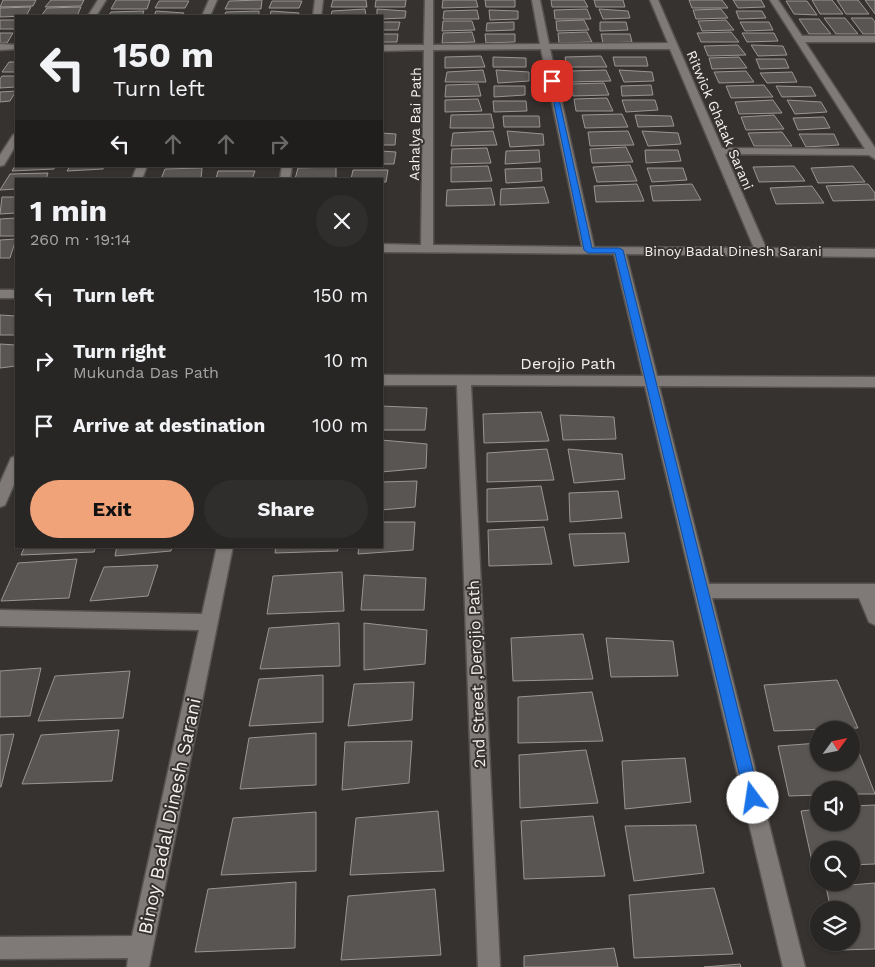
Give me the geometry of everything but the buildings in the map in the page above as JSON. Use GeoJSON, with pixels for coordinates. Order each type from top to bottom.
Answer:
{"type":"FeatureCollection","features":[{"type":"Feature","properties":{"kind":"street"},"geometry":{"type":"LineString","coordinates":[[93,15],[102,0]]}},
{"type":"Feature","properties":{"kind":"street"},"geometry":{"type":"LineString","coordinates":[[206,15],[213,0]]}},
{"type":"Feature","properties":{"kind":"street"},"geometry":{"type":"LineString","coordinates":[[317,15],[319,0]]}},
{"type":"Feature","properties":{"kind":"street","name":"Aahalya Bai Path"},"geometry":{"type":"LineString","coordinates":[[427,249],[430,0]]}},
{"type":"Feature","properties":{"kind":"street"},"geometry":{"type":"LineString","coordinates":[[536,0],[588,250]]}},
{"type":"Feature","properties":{"kind":"street","name":"Ritwick Ghatak Sarani"},"geometry":{"type":"LineString","coordinates":[[654,0],[761,252]]}},
{"type":"Feature","properties":{"kind":"street"},"geometry":{"type":"LineString","coordinates":[[774,0],[874,154]]}},
{"type":"Feature","properties":{"kind":"street"},"geometry":{"type":"LineString","coordinates":[[800,39],[875,39]]}},
{"type":"Feature","properties":{"kind":"street"},"geometry":{"type":"LineString","coordinates":[[383,48],[674,46]]}},
{"type":"Feature","properties":{"kind":"street"},"geometry":{"type":"LineString","coordinates":[[0,47],[15,47]]}},
{"type":"Feature","properties":{"kind":"street"},"geometry":{"type":"LineString","coordinates":[[0,163],[15,139]]}},
{"type":"Feature","properties":{"kind":"street"},"geometry":{"type":"LineString","coordinates":[[718,150],[874,154]]}},
{"type":"Feature","properties":{"kind":"street","name":"Binoy Badal Dinesh Sarani"},"geometry":{"type":"LineString","coordinates":[[383,248],[875,253]]}},
{"type":"Feature","properties":{"kind":"street"},"geometry":{"type":"LineString","coordinates":[[619,250],[794,967]]}},
{"type":"Feature","properties":{"kind":"street"},"geometry":{"type":"LineString","coordinates":[[0,294],[15,294]]}},
{"type":"Feature","properties":{"kind":"street","name":"Derojio Path"},"geometry":{"type":"LineString","coordinates":[[383,380],[875,382]]}},
{"type":"Feature","properties":{"kind":"street","name":"2nd Street ,Derojio Path"},"geometry":{"type":"LineString","coordinates":[[464,380],[489,967]]}},
{"type":"Feature","properties":{"kind":"street"},"geometry":{"type":"LineString","coordinates":[[0,500],[15,465]]}},
{"type":"Feature","properties":{"kind":"street","name":"Binoy Badal Dinesh Sarani"},"geometry":{"type":"LineString","coordinates":[[0,948],[140,957],[225,548]]}},
{"type":"Feature","properties":{"kind":"street"},"geometry":{"type":"LineString","coordinates":[[702,591],[870,591],[875,617]]}},
{"type":"Feature","properties":{"kind":"street"},"geometry":{"type":"LineString","coordinates":[[0,618],[209,622]]}},
{"type":"Feature","properties":{"kind":"route"},"geometry":{"type":"LineString","coordinates":[[552,81],[588,250],[619,250],[753,798]]}}]}
